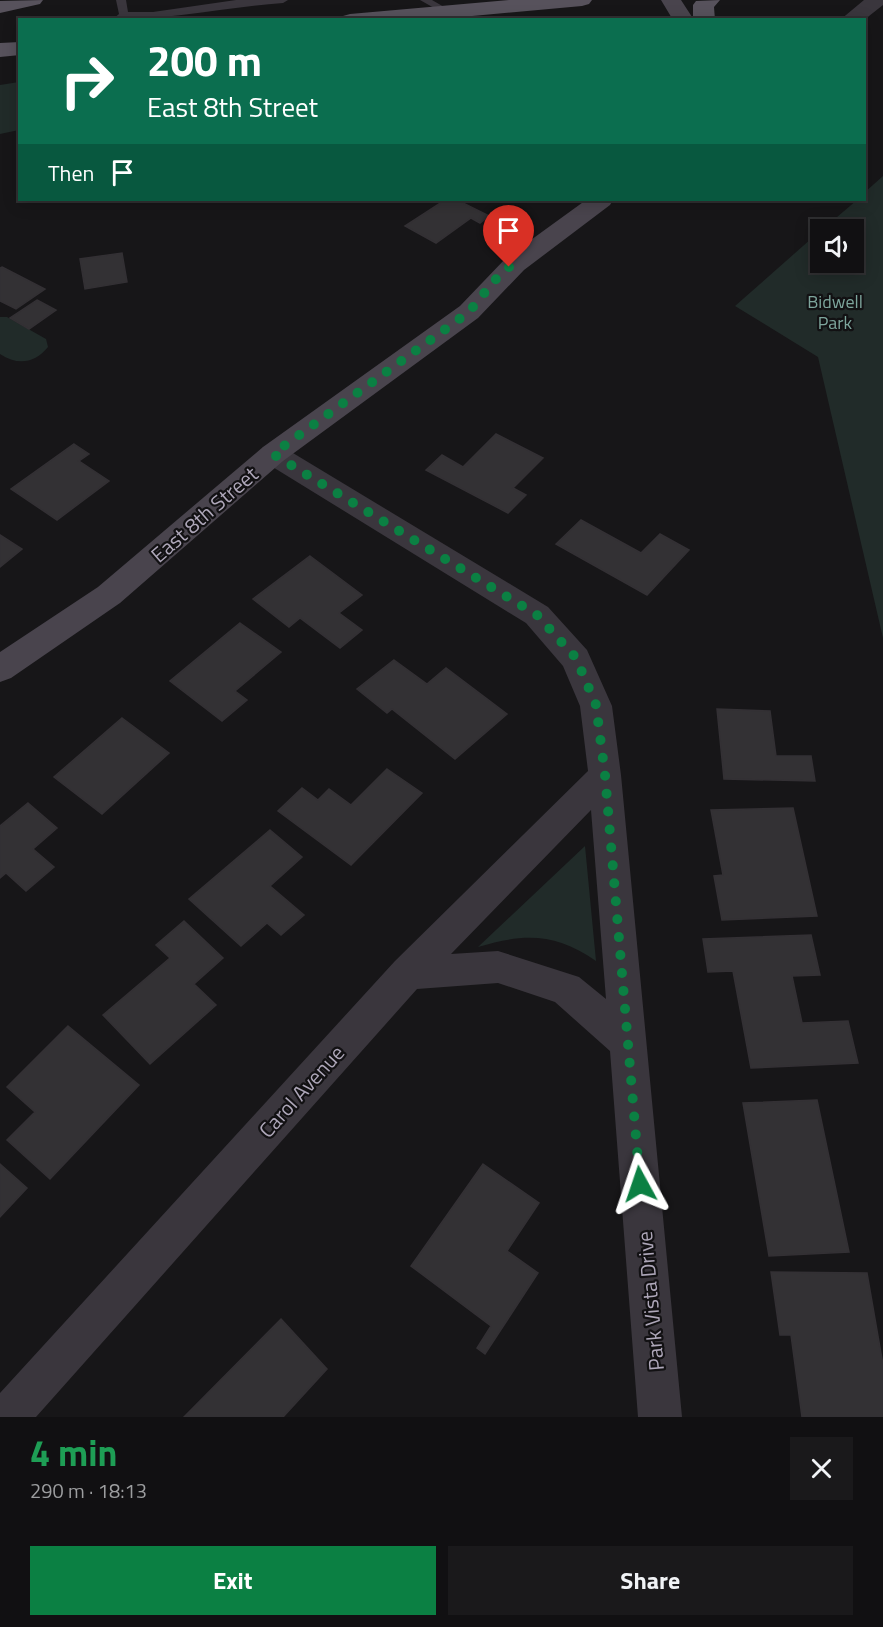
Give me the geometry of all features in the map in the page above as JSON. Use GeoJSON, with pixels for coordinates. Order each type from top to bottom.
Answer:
{"type":"FeatureCollection","features":[{"type":"Feature","properties":{"kind":"main road"},"geometry":{"type":"LineString","coordinates":[[0,7],[33,0]]}},
{"type":"Feature","properties":{"kind":"main road"},"geometry":{"type":"LineString","coordinates":[[371,18],[582,0]]}},
{"type":"Feature","properties":{"kind":"main road"},"geometry":{"type":"LineString","coordinates":[[704,18],[703,5],[710,0]]}},
{"type":"Feature","properties":{"kind":"main road"},"geometry":{"type":"LineString","coordinates":[[0,50],[18,48]]}},
{"type":"Feature","properties":{"kind":"street"},"geometry":{"type":"LineString","coordinates":[[671,0],[683,18]]}},
{"type":"Feature","properties":{"kind":"street"},"geometry":{"type":"LineString","coordinates":[[853,18],[877,0]]}},
{"type":"Feature","properties":{"kind":"street","name":"East 8th Street"},"geometry":{"type":"LineString","coordinates":[[0,669],[110,595],[273,454],[469,312],[494,281],[525,253],[600,201]]}},
{"type":"Feature","properties":{"kind":"street","name":"Park Vista Drive"},"geometry":{"type":"LineString","coordinates":[[273,454],[537,615],[576,658],[596,705],[605,775],[660,1417]]}},
{"type":"Feature","properties":{"kind":"street","name":"Carol Avenue"},"geometry":{"type":"LineString","coordinates":[[7,1417],[408,973],[605,775]]}},
{"type":"Feature","properties":{"kind":"street"},"geometry":{"type":"LineString","coordinates":[[408,973],[498,967],[566,989],[628,1043]]}},
{"type":"Feature","properties":{"kind":"lane"},"geometry":{"type":"LineString","coordinates":[[121,0],[120,17],[153,15],[236,3],[283,0]]}},
{"type":"Feature","properties":{"kind":"lane"},"geometry":{"type":"LineString","coordinates":[[425,0],[446,11]]}},
{"type":"Feature","properties":{"kind":"green space"},"geometry":{"type":"Polygon","coordinates":[[[18,82],[18,130],[0,134],[0,85],[18,82]]]}},
{"type":"Feature","properties":{"kind":"green space","name":"Bidwell Park"},"geometry":{"type":"Polygon","coordinates":[[[883,176],[883,638],[818,357],[735,306],[810,240],[810,273],[864,273],[864,219],[835,219],[856,201],[866,201],[866,191],[883,176]]]}},
{"type":"Feature","properties":{"kind":"green space"},"geometry":{"type":"Polygon","coordinates":[[[0,317],[7,317],[46,339],[48,347],[38,357],[26,361],[13,360],[0,354],[0,317]]]}},
{"type":"Feature","properties":{"kind":"green space"},"geometry":{"type":"Polygon","coordinates":[[[585,846],[596,961],[567,945],[539,938],[510,939],[478,947],[585,846]]]}},
{"type":"Feature","properties":{"kind":"building"},"geometry":{"type":"Polygon","coordinates":[[[443,201],[459,201],[489,216],[480,223],[471,218],[436,243],[405,226],[443,201]]]}},
{"type":"Feature","properties":{"kind":"building"},"geometry":{"type":"Polygon","coordinates":[[[122,253],[127,282],[85,289],[80,259],[122,253]]]}},
{"type":"Feature","properties":{"kind":"building"},"geometry":{"type":"Polygon","coordinates":[[[0,268],[45,289],[16,309],[0,301],[0,268]]]}},
{"type":"Feature","properties":{"kind":"building"},"geometry":{"type":"Polygon","coordinates":[[[37,300],[56,310],[29,329],[10,318],[37,300]]]}},
{"type":"Feature","properties":{"kind":"building"},"geometry":{"type":"Polygon","coordinates":[[[496,434],[543,458],[513,488],[526,495],[508,513],[426,470],[442,455],[463,467],[496,434]]]}},
{"type":"Feature","properties":{"kind":"building"},"geometry":{"type":"Polygon","coordinates":[[[74,444],[89,454],[79,461],[109,481],[57,520],[11,489],[74,444]]]}},
{"type":"Feature","properties":{"kind":"building"},"geometry":{"type":"Polygon","coordinates":[[[581,520],[641,553],[660,534],[689,550],[647,595],[556,544],[581,520]]]}},
{"type":"Feature","properties":{"kind":"building"},"geometry":{"type":"Polygon","coordinates":[[[0,535],[22,549],[0,567],[0,535]]]}},
{"type":"Feature","properties":{"kind":"building"},"geometry":{"type":"Polygon","coordinates":[[[310,556],[362,595],[339,613],[362,630],[340,648],[300,618],[289,627],[253,599],[310,556]]]}},
{"type":"Feature","properties":{"kind":"building"},"geometry":{"type":"Polygon","coordinates":[[[240,623],[281,652],[235,691],[247,700],[222,721],[170,681],[240,623]]]}},
{"type":"Feature","properties":{"kind":"building"},"geometry":{"type":"Polygon","coordinates":[[[394,660],[427,684],[446,668],[507,714],[455,759],[392,709],[387,713],[357,689],[394,660]]]}},
{"type":"Feature","properties":{"kind":"building"},"geometry":{"type":"Polygon","coordinates":[[[717,709],[770,711],[776,756],[811,756],[815,781],[724,779],[717,709]]]}},
{"type":"Feature","properties":{"kind":"building"},"geometry":{"type":"Polygon","coordinates":[[[122,718],[169,753],[102,814],[54,777],[122,718]]]}},
{"type":"Feature","properties":{"kind":"building"},"geometry":{"type":"Polygon","coordinates":[[[387,769],[422,793],[351,865],[278,811],[302,788],[318,800],[329,789],[351,805],[387,769]]]}},
{"type":"Feature","properties":{"kind":"building"},"geometry":{"type":"Polygon","coordinates":[[[28,803],[57,828],[33,849],[54,867],[26,891],[6,873],[0,878],[0,826],[28,803]]]}},
{"type":"Feature","properties":{"kind":"building"},"geometry":{"type":"Polygon","coordinates":[[[793,808],[817,916],[722,920],[714,876],[723,875],[711,810],[793,808]]]}},
{"type":"Feature","properties":{"kind":"building"},"geometry":{"type":"Polygon","coordinates":[[[270,830],[302,857],[270,886],[304,915],[281,935],[267,923],[241,946],[189,899],[270,830]]]}},
{"type":"Feature","properties":{"kind":"building"},"geometry":{"type":"Polygon","coordinates":[[[184,921],[223,958],[194,984],[216,1005],[150,1064],[103,1015],[170,958],[156,945],[184,921]]]}},
{"type":"Feature","properties":{"kind":"building"},"geometry":{"type":"Polygon","coordinates":[[[811,935],[820,975],[792,976],[802,1023],[848,1021],[858,1063],[751,1068],[733,971],[708,972],[703,939],[811,935]]]}},
{"type":"Feature","properties":{"kind":"building"},"geometry":{"type":"Polygon","coordinates":[[[68,1026],[139,1085],[50,1179],[7,1140],[35,1112],[7,1087],[68,1026]]]}},
{"type":"Feature","properties":{"kind":"building"},"geometry":{"type":"Polygon","coordinates":[[[817,1100],[849,1252],[769,1256],[743,1103],[817,1100]]]}},
{"type":"Feature","properties":{"kind":"building"},"geometry":{"type":"Polygon","coordinates":[[[0,1164],[27,1188],[0,1217],[0,1164]]]}},
{"type":"Feature","properties":{"kind":"building"},"geometry":{"type":"Polygon","coordinates":[[[483,1164],[539,1203],[507,1251],[538,1273],[485,1354],[477,1348],[491,1326],[411,1266],[483,1164]]]}},
{"type":"Feature","properties":{"kind":"building"},"geometry":{"type":"Polygon","coordinates":[[[771,1272],[867,1273],[883,1365],[883,1417],[802,1417],[791,1335],[780,1335],[771,1272]]]}},
{"type":"Feature","properties":{"kind":"building"},"geometry":{"type":"Polygon","coordinates":[[[281,1319],[327,1369],[283,1417],[184,1417],[281,1319]]]}},
{"type":"Feature","properties":{"kind":"route"},"geometry":{"type":"LineString","coordinates":[[509,267],[494,281],[469,312],[273,454],[537,615],[576,658],[596,705],[605,775],[640,1184]]}}]}
